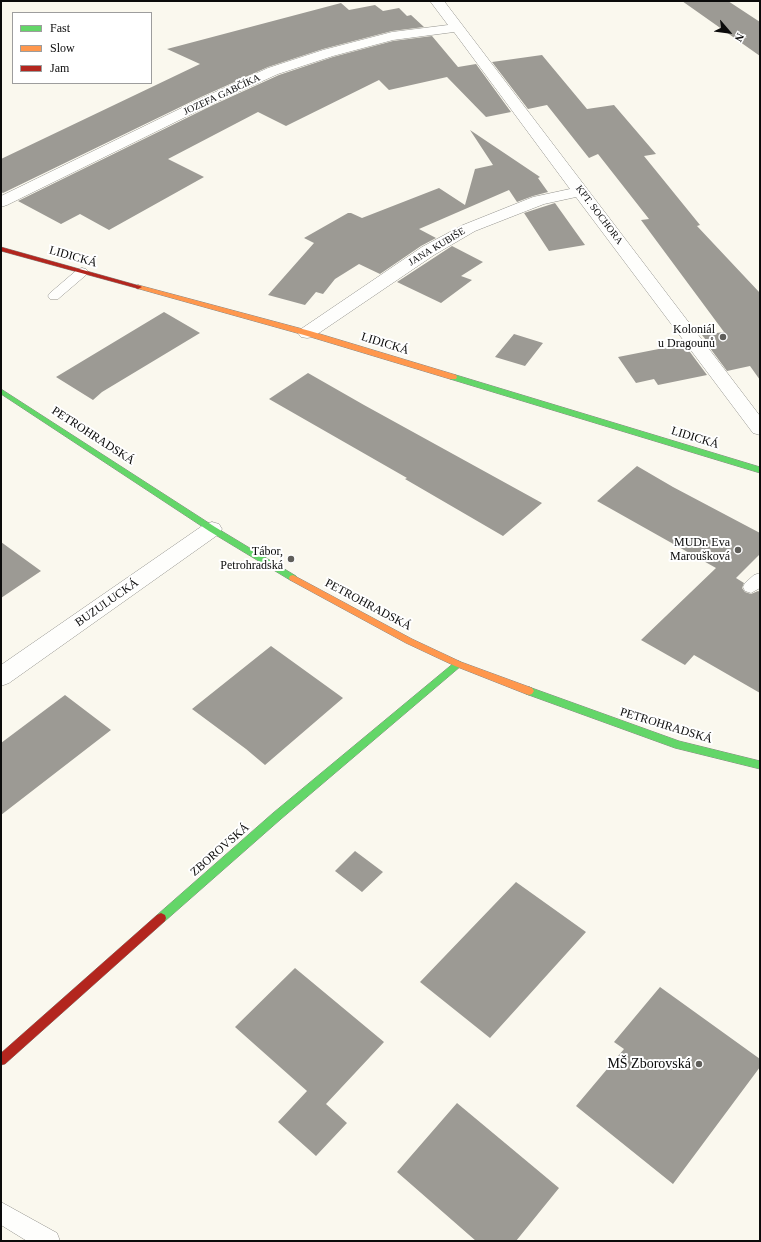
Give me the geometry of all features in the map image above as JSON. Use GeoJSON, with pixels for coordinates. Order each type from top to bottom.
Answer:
{"type":"FeatureCollection","features":[{"type":"Feature","properties":{"kind":"street","name":"KPT. SOCHORA"},"geometry":{"type":"LineString","coordinates":[[437,1],[760,429]]}},
{"type":"Feature","properties":{"kind":"street","name":"JOZEFA GABČÍKA"},"geometry":{"type":"LineString","coordinates":[[1,202],[273,71],[328,52],[392,36],[456,28]]}},
{"type":"Feature","properties":{"kind":"street","name":"JANA KUBIŠE"},"geometry":{"type":"LineString","coordinates":[[307,333],[428,251],[469,228],[539,200],[581,191]]}},
{"type":"Feature","properties":{"kind":"street","name":"LIDICKÁ"},"geometry":{"type":"LineString","coordinates":[[1,249],[307,333],[760,470]]}},
{"type":"Feature","properties":{"kind":"street","name":"PETROHRADSKÁ"},"geometry":{"type":"LineString","coordinates":[[1,391],[212,529],[328,598],[409,641],[458,664],[621,725],[678,745],[760,765]]}},
{"type":"Feature","properties":{"kind":"street","name":"BUZULUCKÁ"},"geometry":{"type":"LineString","coordinates":[[1,677],[212,529]]}},
{"type":"Feature","properties":{"kind":"street","name":"ZBOROVSKÁ"},"geometry":{"type":"LineString","coordinates":[[1,1060],[277,816],[458,664]]}},
{"type":"Feature","properties":{"kind":"lane"},"geometry":{"type":"LineString","coordinates":[[54,296],[82,272]]}},
{"type":"Feature","properties":{"kind":"lane"},"geometry":{"type":"LineString","coordinates":[[1,1213],[49,1241]]}},
{"type":"Feature","properties":{"kind":"building"},"geometry":{"type":"Polygon","coordinates":[[[682,1],[728,1],[760,22],[760,56],[682,1]]]}},
{"type":"Feature","properties":{"kind":"building"},"geometry":{"type":"Polygon","coordinates":[[[341,3],[349,10],[375,5],[383,11],[399,8],[407,16],[411,15],[424,27],[392,31],[323,49],[268,67],[201,97],[3,193],[1,192],[1,159],[200,64],[167,49],[341,3]]]}},
{"type":"Feature","properties":{"kind":"building"},"geometry":{"type":"Polygon","coordinates":[[[432,36],[458,67],[476,64],[511,112],[486,117],[447,77],[389,90],[379,80],[286,126],[258,112],[168,159],[204,177],[109,230],[80,214],[61,224],[18,201],[213,105],[279,75],[333,57],[393,41],[432,36]]]}},
{"type":"Feature","properties":{"kind":"building"},"geometry":{"type":"Polygon","coordinates":[[[542,55],[587,109],[614,105],[656,154],[644,156],[700,225],[697,226],[760,293],[760,380],[750,366],[727,371],[704,340],[706,340],[702,335],[724,332],[641,220],[649,219],[598,154],[589,158],[547,105],[528,109],[492,62],[542,55]]]}},
{"type":"Feature","properties":{"kind":"building"},"geometry":{"type":"Polygon","coordinates":[[[470,130],[540,177],[538,178],[548,192],[517,202],[509,190],[419,229],[436,238],[421,246],[380,274],[359,264],[335,279],[323,294],[316,292],[305,305],[268,295],[314,243],[304,238],[348,213],[362,218],[439,188],[465,205],[475,169],[493,165],[470,130]]]}},
{"type":"Feature","properties":{"kind":"building"},"geometry":{"type":"Polygon","coordinates":[[[555,203],[585,245],[549,251],[524,213],[555,203]]]}},
{"type":"Feature","properties":{"kind":"building"},"geometry":{"type":"Polygon","coordinates":[[[452,246],[483,262],[461,276],[472,280],[441,303],[397,282],[452,246]]]}},
{"type":"Feature","properties":{"kind":"building"},"geometry":{"type":"Polygon","coordinates":[[[164,312],[200,333],[102,392],[93,400],[56,377],[164,312]]]}},
{"type":"Feature","properties":{"kind":"building"},"geometry":{"type":"Polygon","coordinates":[[[514,334],[543,343],[525,366],[495,357],[514,334]]]}},
{"type":"Feature","properties":{"kind":"building"},"geometry":{"type":"Polygon","coordinates":[[[684,344],[707,375],[658,385],[654,379],[636,383],[618,357],[684,344]]]}},
{"type":"Feature","properties":{"kind":"building"},"geometry":{"type":"Polygon","coordinates":[[[308,373],[542,503],[503,536],[405,479],[407,478],[269,399],[308,373]]]}},
{"type":"Feature","properties":{"kind":"building"},"geometry":{"type":"Polygon","coordinates":[[[637,466],[673,487],[760,533],[760,554],[736,578],[744,583],[742,588],[745,592],[751,594],[758,591],[760,592],[760,693],[694,655],[685,665],[641,640],[716,568],[597,501],[637,466]]]}},
{"type":"Feature","properties":{"kind":"building"},"geometry":{"type":"Polygon","coordinates":[[[1,542],[41,571],[1,598],[1,542]]]}},
{"type":"Feature","properties":{"kind":"building"},"geometry":{"type":"Polygon","coordinates":[[[271,646],[343,698],[265,765],[192,709],[271,646]]]}},
{"type":"Feature","properties":{"kind":"building"},"geometry":{"type":"Polygon","coordinates":[[[65,695],[111,730],[1,815],[1,743],[65,695]]]}},
{"type":"Feature","properties":{"kind":"building"},"geometry":{"type":"Polygon","coordinates":[[[355,851],[383,872],[362,892],[335,871],[355,851]]]}},
{"type":"Feature","properties":{"kind":"building"},"geometry":{"type":"Polygon","coordinates":[[[516,882],[586,932],[490,1038],[420,982],[516,882]]]}},
{"type":"Feature","properties":{"kind":"building"},"geometry":{"type":"Polygon","coordinates":[[[295,968],[384,1042],[326,1104],[347,1123],[316,1156],[278,1122],[307,1091],[235,1027],[295,968]]]}},
{"type":"Feature","properties":{"kind":"building"},"geometry":{"type":"Polygon","coordinates":[[[660,987],[760,1059],[760,1067],[673,1184],[576,1106],[624,1049],[614,1042],[660,987]]]}},
{"type":"Feature","properties":{"kind":"building"},"geometry":{"type":"Polygon","coordinates":[[[457,1103],[559,1188],[516,1241],[476,1241],[397,1172],[457,1103]]]}},
{"type":"Feature","properties":{"kind":"traffic: fast"},"geometry":{"type":"LineString","coordinates":[[453,377],[760,470]]}},
{"type":"Feature","properties":{"kind":"traffic: fast"},"geometry":{"type":"LineString","coordinates":[[1,391],[212,529],[293,578]]}},
{"type":"Feature","properties":{"kind":"traffic: fast"},"geometry":{"type":"LineString","coordinates":[[161,918],[277,816],[458,664]]}},
{"type":"Feature","properties":{"kind":"traffic: fast"},"geometry":{"type":"LineString","coordinates":[[529,691],[678,745],[760,765]]}},
{"type":"Feature","properties":{"kind":"traffic: slow"},"geometry":{"type":"LineString","coordinates":[[138,287],[307,333],[453,377]]}},
{"type":"Feature","properties":{"kind":"traffic: slow"},"geometry":{"type":"LineString","coordinates":[[293,578],[409,641],[458,664],[529,691]]}},
{"type":"Feature","properties":{"kind":"traffic: jam"},"geometry":{"type":"LineString","coordinates":[[1,249],[138,287]]}},
{"type":"Feature","properties":{"kind":"traffic: jam"},"geometry":{"type":"LineString","coordinates":[[1,1060],[161,918]]}},
{"type":"Feature","properties":{"kind":"place","name":"Koloniál u Dragounů"},"geometry":{"type":"Point","coordinates":[723,337]}},
{"type":"Feature","properties":{"kind":"place","name":"MUDr. Eva Maroušková"},"geometry":{"type":"Point","coordinates":[738,550]}},
{"type":"Feature","properties":{"kind":"place","name":"Tábor, Petrohradská"},"geometry":{"type":"Point","coordinates":[291,559]}},
{"type":"Feature","properties":{"kind":"place","name":"MŠ Zborovská"},"geometry":{"type":"Point","coordinates":[699,1064]}}]}
